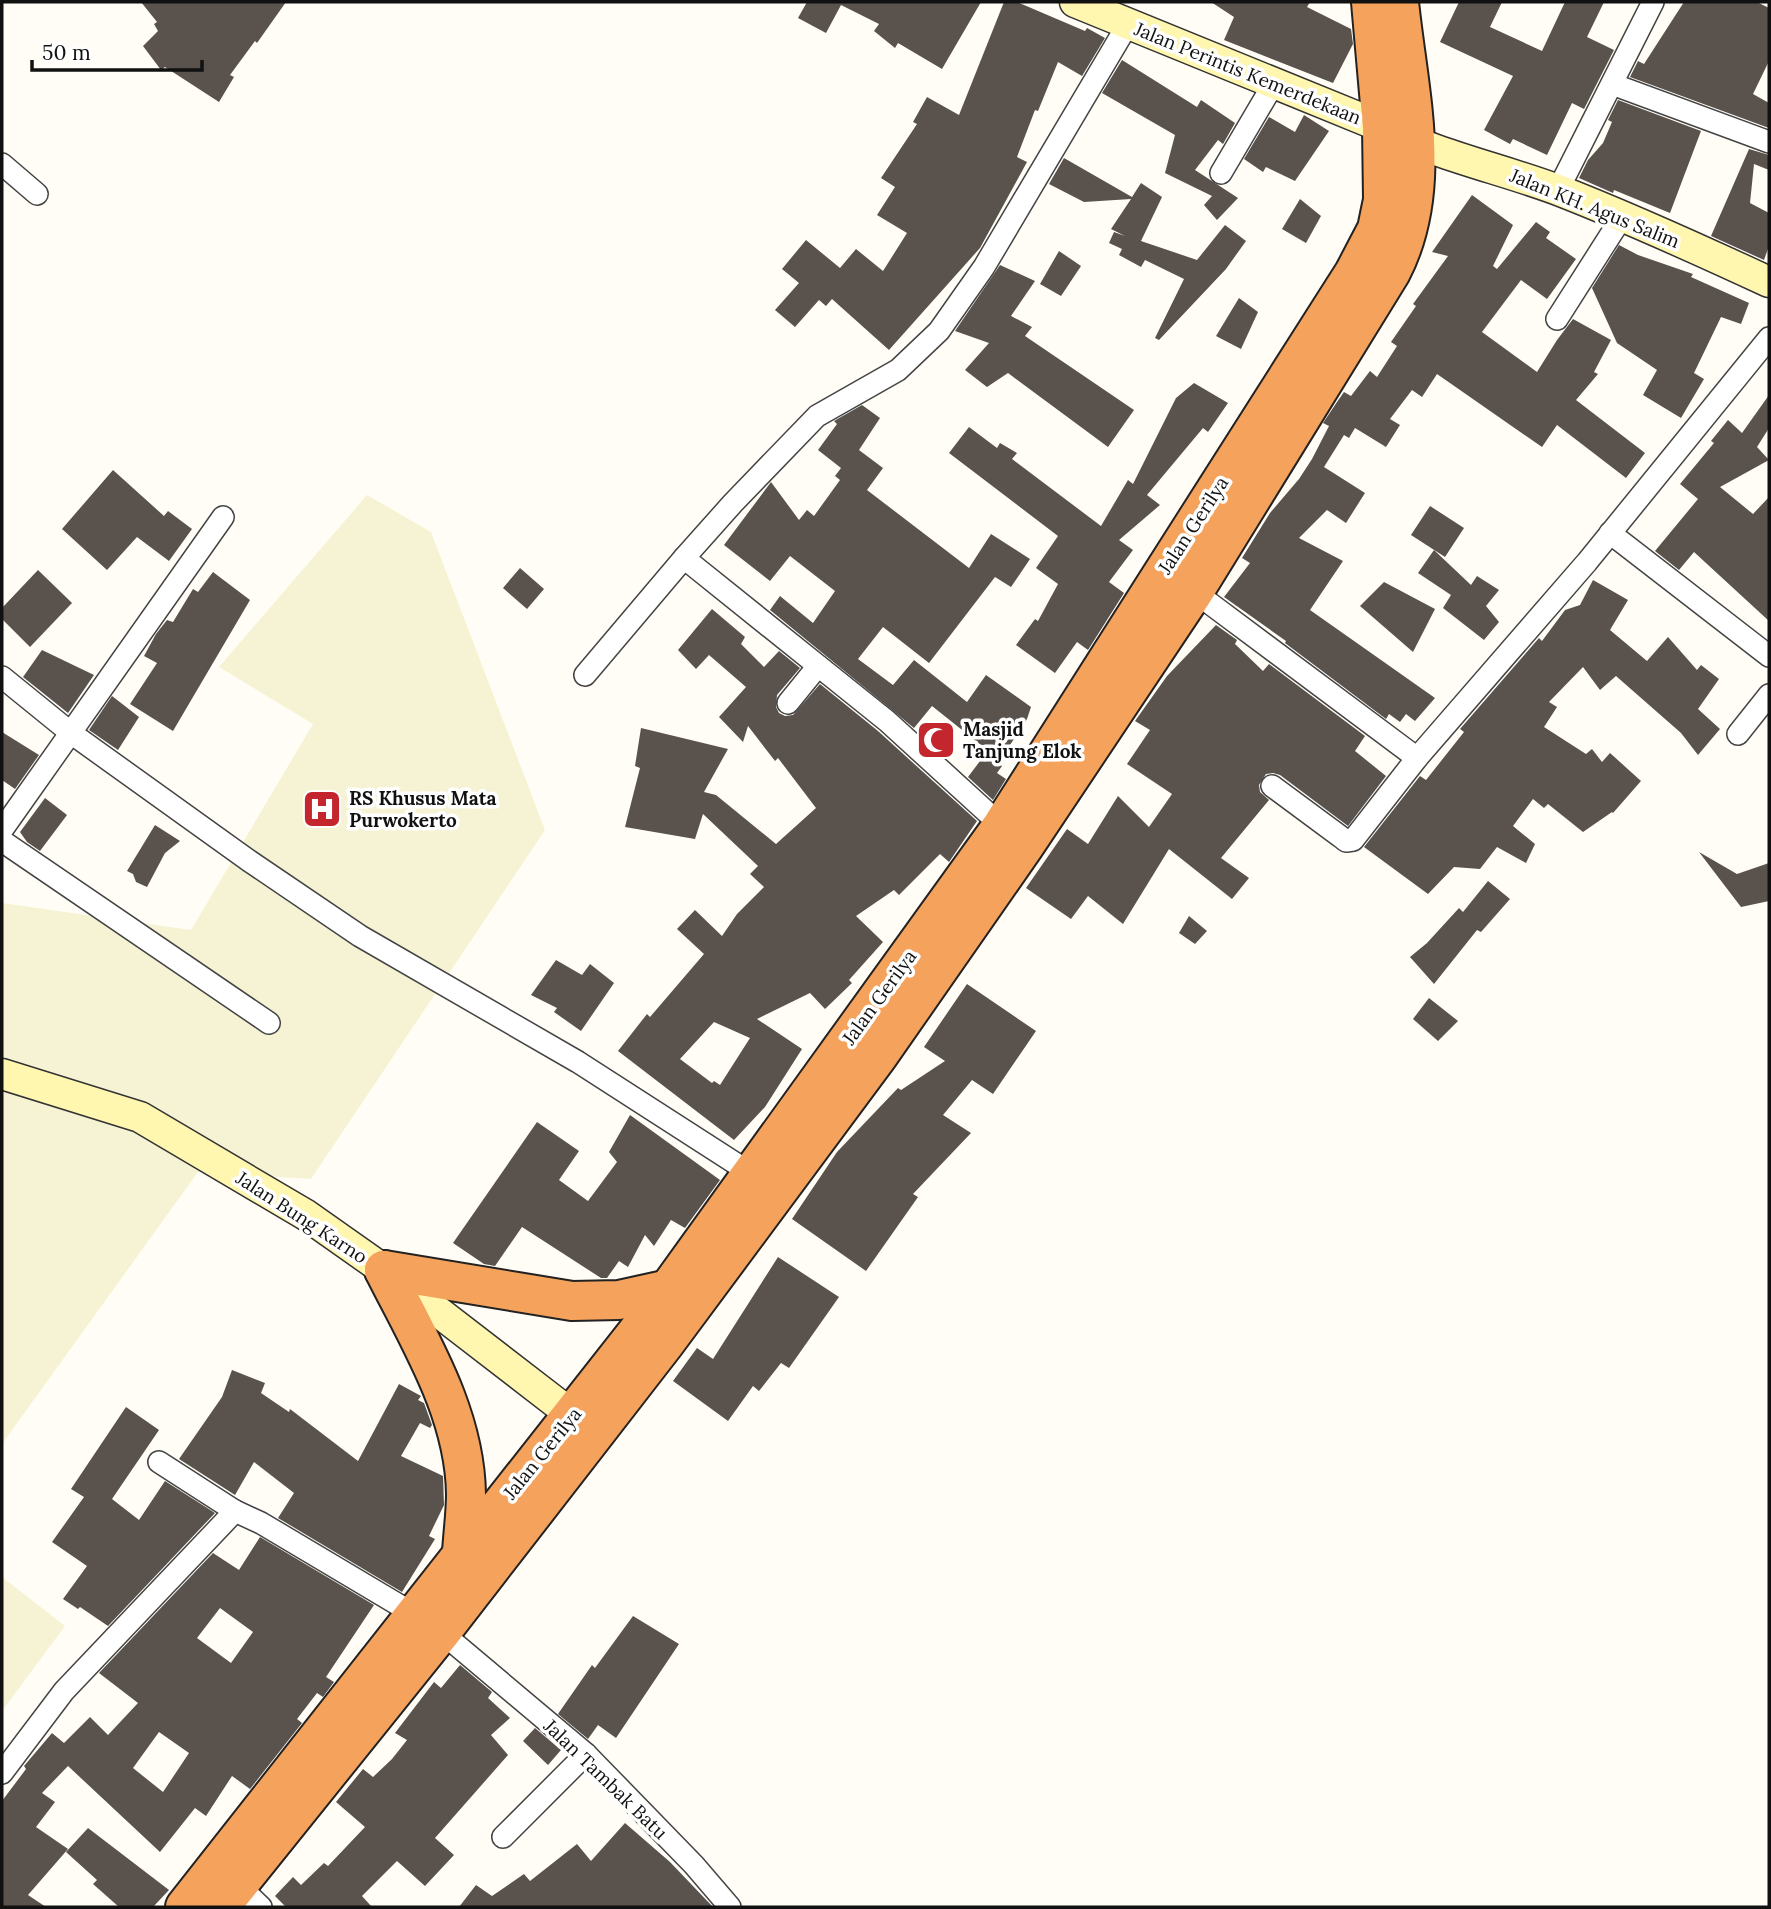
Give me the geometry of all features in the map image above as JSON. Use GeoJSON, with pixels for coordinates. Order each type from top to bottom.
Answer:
{"type":"FeatureCollection","features":[{"type":"Feature","properties":{"kind":"highway","name":"Jalan Gerilya"},"geometry":{"type":"LineString","coordinates":[[185,1907],[427,1623],[653,1334],[878,1056],[1025,845],[1367,251],[1377,229],[1383,200],[1382,127],[1371,2]]}},
{"type":"Feature","properties":{"kind":"highway","name":"Jalan Gerilya"},"geometry":{"type":"LineString","coordinates":[[239,1900],[427,1623],[462,1553],[572,1415],[653,1334],[669,1289],[1177,583],[1401,253],[1408,235],[1412,210],[1417,145],[1399,2]]}},
{"type":"Feature","properties":{"kind":"highway"},"geometry":{"type":"LineString","coordinates":[[384,1270],[572,1301],[618,1300],[669,1289]]}},
{"type":"Feature","properties":{"kind":"highway"},"geometry":{"type":"LineString","coordinates":[[384,1270],[444,1389],[460,1445],[466,1493],[462,1553]]}},
{"type":"Feature","properties":{"kind":"main road","name":"Jalan Perintis Kemerdekaan"},"geometry":{"type":"LineString","coordinates":[[1075,2],[1382,127],[1417,145]]}},
{"type":"Feature","properties":{"kind":"main road","name":"Jalan KH. Agus Salim"},"geometry":{"type":"LineString","coordinates":[[1417,145],[1558,190],[1769,282]]}},
{"type":"Feature","properties":{"kind":"main road","name":"Jalan Bung Karno"},"geometry":{"type":"LineString","coordinates":[[2,1074],[140,1116],[306,1215],[384,1270],[572,1415]]}},
{"type":"Feature","properties":{"kind":"street"},"geometry":{"type":"LineString","coordinates":[[1558,190],[1653,2]]}},
{"type":"Feature","properties":{"kind":"street"},"geometry":{"type":"LineString","coordinates":[[585,675],[733,503],[817,416],[898,370],[939,331],[984,267],[1128,24]]}},
{"type":"Feature","properties":{"kind":"street"},"geometry":{"type":"LineString","coordinates":[[1221,173],[1273,83]]}},
{"type":"Feature","properties":{"kind":"street"},"geometry":{"type":"LineString","coordinates":[[1612,84],[1769,142]]}},
{"type":"Feature","properties":{"kind":"street"},"geometry":{"type":"LineString","coordinates":[[2,164],[37,194]]}},
{"type":"Feature","properties":{"kind":"street"},"geometry":{"type":"LineString","coordinates":[[1557,319],[1622,217]]}},
{"type":"Feature","properties":{"kind":"street"},"geometry":{"type":"LineString","coordinates":[[1272,786],[1346,841],[1353,840],[1417,758],[1610,533],[1769,338]]}},
{"type":"Feature","properties":{"kind":"street"},"geometry":{"type":"LineString","coordinates":[[2,830],[223,517]]}},
{"type":"Feature","properties":{"kind":"street"},"geometry":{"type":"LineString","coordinates":[[1610,533],[1769,656]]}},
{"type":"Feature","properties":{"kind":"street"},"geometry":{"type":"LineString","coordinates":[[684,558],[887,721],[1002,826]]}},
{"type":"Feature","properties":{"kind":"street"},"geometry":{"type":"LineString","coordinates":[[1177,583],[1417,758]]}},
{"type":"Feature","properties":{"kind":"street"},"geometry":{"type":"LineString","coordinates":[[788,702],[818,666]]}},
{"type":"Feature","properties":{"kind":"street"},"geometry":{"type":"LineString","coordinates":[[2,677],[71,733],[248,860],[360,936],[578,1062],[752,1174]]}},
{"type":"Feature","properties":{"kind":"street"},"geometry":{"type":"LineString","coordinates":[[1738,734],[1769,695]]}},
{"type":"Feature","properties":{"kind":"street"},"geometry":{"type":"LineString","coordinates":[[2,841],[269,1023]]}},
{"type":"Feature","properties":{"kind":"street","name":"Jalan Tambak Batu"},"geometry":{"type":"LineString","coordinates":[[159,1462],[235,1511],[261,1523],[427,1623],[586,1754],[694,1865],[730,1907]]}},
{"type":"Feature","properties":{"kind":"street"},"geometry":{"type":"LineString","coordinates":[[2,1773],[64,1691],[235,1511]]}},
{"type":"Feature","properties":{"kind":"street"},"geometry":{"type":"LineString","coordinates":[[503,1837],[586,1754]]}},
{"type":"Feature","properties":{"kind":"shaded area"},"geometry":{"type":"Polygon","coordinates":[[[367,495],[431,532],[545,830],[311,1179],[198,1172],[2,1444],[2,903],[191,930],[313,724],[219,667],[367,495]]]}},
{"type":"Feature","properties":{"kind":"shaded area"},"geometry":{"type":"Polygon","coordinates":[[[2,1577],[65,1626],[2,1711],[2,1577]]]}},
{"type":"Feature","properties":{"kind":"building"},"geometry":{"type":"Polygon","coordinates":[[[141,2],[286,2],[230,75],[234,77],[219,102],[165,67],[161,70],[143,46],[158,31],[154,24],[157,22],[141,2]]]}},
{"type":"Feature","properties":{"kind":"building"},"geometry":{"type":"Polygon","coordinates":[[[807,2],[981,2],[942,69],[898,43],[895,48],[874,31],[879,24],[841,5],[826,33],[798,18],[807,2]]]}},
{"type":"Feature","properties":{"kind":"building"},"geometry":{"type":"Polygon","coordinates":[[[1004,2],[1017,2],[1085,31],[1087,28],[1105,38],[1082,76],[1058,62],[1017,157],[1027,162],[980,248],[889,350],[832,299],[826,306],[819,300],[795,327],[775,310],[799,283],[782,269],[806,240],[840,268],[856,249],[883,271],[907,233],[877,215],[895,187],[881,178],[917,124],[913,122],[927,97],[959,115],[1004,2]]]}},
{"type":"Feature","properties":{"kind":"building"},"geometry":{"type":"Polygon","coordinates":[[[1211,2],[1310,2],[1307,7],[1351,29],[1353,44],[1333,83],[1224,40],[1234,17],[1211,2]]]}},
{"type":"Feature","properties":{"kind":"building"},"geometry":{"type":"Polygon","coordinates":[[[1459,2],[1502,2],[1490,27],[1542,51],[1565,2],[1604,2],[1587,37],[1614,50],[1584,109],[1572,103],[1547,155],[1513,139],[1510,144],[1484,130],[1513,76],[1440,42],[1459,2]]]}},
{"type":"Feature","properties":{"kind":"building"},"geometry":{"type":"Polygon","coordinates":[[[1684,2],[1757,2],[1769,8],[1769,61],[1753,94],[1769,103],[1769,128],[1630,77],[1638,61],[1644,64],[1684,2]]]}},
{"type":"Feature","properties":{"kind":"building"},"geometry":{"type":"Polygon","coordinates":[[[1122,60],[1197,107],[1201,100],[1235,123],[1223,144],[1218,140],[1195,170],[1238,198],[1217,220],[1204,205],[1212,196],[1165,173],[1175,135],[1102,93],[1122,60]]]}},
{"type":"Feature","properties":{"kind":"building"},"geometry":{"type":"Polygon","coordinates":[[[1618,100],[1701,131],[1670,213],[1579,178],[1588,160],[1603,143],[1612,122],[1608,120],[1618,100]]]}},
{"type":"Feature","properties":{"kind":"building"},"geometry":{"type":"Polygon","coordinates":[[[1304,115],[1329,131],[1295,181],[1266,167],[1263,172],[1244,159],[1269,117],[1295,132],[1304,115]]]}},
{"type":"Feature","properties":{"kind":"building"},"geometry":{"type":"Polygon","coordinates":[[[1749,149],[1769,155],[1769,170],[1754,164],[1750,203],[1769,213],[1769,246],[1764,260],[1711,236],[1749,149]]]}},
{"type":"Feature","properties":{"kind":"building"},"geometry":{"type":"Polygon","coordinates":[[[1064,158],[1132,197],[1141,183],[1162,197],[1141,241],[1197,260],[1225,225],[1246,241],[1226,269],[1159,340],[1155,338],[1184,279],[1145,260],[1141,267],[1119,255],[1122,249],[1109,243],[1114,232],[1125,236],[1111,229],[1131,199],[1084,202],[1049,184],[1064,158]]]}},
{"type":"Feature","properties":{"kind":"building"},"geometry":{"type":"Polygon","coordinates":[[[1472,195],[1513,225],[1493,266],[1497,269],[1536,222],[1550,232],[1546,238],[1576,259],[1547,299],[1521,280],[1482,332],[1537,372],[1573,319],[1611,340],[1594,372],[1598,374],[1576,400],[1645,453],[1626,478],[1557,425],[1542,447],[1437,374],[1422,397],[1412,390],[1390,419],[1400,425],[1386,447],[1355,428],[1349,438],[1344,435],[1324,467],[1365,493],[1346,523],[1327,510],[1299,538],[1343,561],[1310,610],[1435,698],[1415,721],[1406,714],[1400,722],[1389,714],[1386,719],[1285,643],[1286,641],[1224,597],[1250,563],[1242,558],[1270,513],[1312,459],[1329,426],[1323,423],[1337,402],[1344,392],[1351,396],[1370,371],[1377,377],[1397,346],[1391,342],[1416,306],[1413,304],[1448,256],[1432,252],[1472,195]]]}},
{"type":"Feature","properties":{"kind":"building"},"geometry":{"type":"Polygon","coordinates":[[[1300,199],[1321,216],[1306,243],[1282,229],[1300,199]]]}},
{"type":"Feature","properties":{"kind":"building"},"geometry":{"type":"Polygon","coordinates":[[[1619,245],[1638,255],[1693,274],[1691,277],[1749,303],[1741,324],[1721,317],[1694,373],[1704,379],[1681,418],[1643,395],[1657,370],[1617,343],[1592,288],[1619,245]]]}},
{"type":"Feature","properties":{"kind":"building"},"geometry":{"type":"Polygon","coordinates":[[[1059,251],[1081,266],[1061,296],[1040,284],[1059,251]]]}},
{"type":"Feature","properties":{"kind":"building"},"geometry":{"type":"Polygon","coordinates":[[[1000,265],[1035,281],[1011,316],[1032,327],[1025,336],[1134,410],[1108,447],[1008,373],[987,387],[965,370],[989,343],[955,331],[1000,265]]]}},
{"type":"Feature","properties":{"kind":"building"},"geometry":{"type":"Polygon","coordinates":[[[1239,298],[1258,312],[1241,349],[1216,336],[1239,298]]]}},
{"type":"Feature","properties":{"kind":"building"},"geometry":{"type":"Polygon","coordinates":[[[1194,383],[1228,403],[1208,432],[1203,428],[1147,495],[1160,505],[1119,540],[1133,550],[1109,582],[1124,593],[1088,650],[1077,642],[1055,673],[1016,645],[1035,619],[1038,621],[1058,584],[1036,568],[1058,536],[949,453],[969,427],[997,448],[1000,443],[1017,453],[1012,459],[1101,526],[1128,480],[1133,484],[1176,398],[1194,383]]]}},
{"type":"Feature","properties":{"kind":"building"},"geometry":{"type":"Polygon","coordinates":[[[1769,395],[1769,428],[1757,447],[1769,460],[1720,487],[1753,514],[1769,497],[1769,621],[1694,552],[1679,570],[1655,551],[1698,499],[1680,484],[1714,443],[1711,441],[1728,420],[1742,433],[1769,395]]]}},
{"type":"Feature","properties":{"kind":"building"},"geometry":{"type":"Polygon","coordinates":[[[862,405],[880,418],[859,450],[883,468],[867,490],[969,568],[991,534],[1030,559],[1011,587],[995,577],[929,663],[883,627],[858,659],[893,685],[914,660],[967,702],[986,675],[1031,707],[1027,719],[1008,748],[996,757],[932,706],[914,728],[770,610],[780,596],[813,623],[835,591],[790,556],[770,581],[724,545],[771,482],[799,520],[807,510],[814,516],[840,480],[835,476],[841,468],[818,450],[837,424],[834,421],[862,405]]]}},
{"type":"Feature","properties":{"kind":"building"},"geometry":{"type":"Polygon","coordinates":[[[113,470],[164,516],[168,511],[192,529],[169,561],[137,537],[107,570],[62,529],[113,470]]]}},
{"type":"Feature","properties":{"kind":"building"},"geometry":{"type":"Polygon","coordinates":[[[1430,506],[1464,528],[1445,557],[1411,535],[1430,506]]]}},
{"type":"Feature","properties":{"kind":"building"},"geometry":{"type":"Polygon","coordinates":[[[1434,550],[1471,585],[1477,576],[1499,590],[1486,606],[1499,622],[1484,640],[1443,608],[1451,595],[1418,573],[1434,550]]]}},
{"type":"Feature","properties":{"kind":"building"},"geometry":{"type":"Polygon","coordinates":[[[520,568],[544,589],[527,609],[503,588],[520,568]]]}},
{"type":"Feature","properties":{"kind":"building"},"geometry":{"type":"Polygon","coordinates":[[[38,570],[72,603],[30,647],[2,619],[2,608],[38,570]]]}},
{"type":"Feature","properties":{"kind":"building"},"geometry":{"type":"Polygon","coordinates":[[[213,572],[250,600],[173,731],[130,704],[157,663],[144,656],[156,634],[167,620],[173,622],[193,589],[198,592],[213,572]]]}},
{"type":"Feature","properties":{"kind":"building"},"geometry":{"type":"Polygon","coordinates":[[[1593,580],[1628,600],[1610,630],[1647,661],[1668,637],[1697,670],[1701,665],[1719,679],[1698,709],[1720,729],[1698,755],[1681,733],[1616,676],[1600,690],[1583,667],[1549,702],[1557,707],[1544,727],[1586,754],[1592,749],[1602,762],[1610,753],[1641,781],[1613,813],[1583,832],[1548,804],[1544,808],[1533,799],[1513,826],[1535,844],[1526,863],[1497,847],[1480,869],[1454,867],[1428,894],[1364,847],[1420,776],[1426,780],[1464,732],[1460,729],[1539,638],[1542,641],[1565,610],[1580,605],[1593,580]]]}},
{"type":"Feature","properties":{"kind":"building"},"geometry":{"type":"Polygon","coordinates":[[[1384,582],[1435,609],[1413,652],[1360,606],[1384,582]]]}},
{"type":"Feature","properties":{"kind":"building"},"geometry":{"type":"Polygon","coordinates":[[[712,609],[745,637],[741,644],[764,667],[779,651],[800,668],[777,695],[776,707],[779,713],[785,716],[793,715],[820,684],[878,731],[977,821],[949,862],[940,854],[899,895],[894,890],[856,916],[883,942],[849,980],[852,983],[825,1009],[810,993],[757,1019],[802,1049],[765,1107],[734,1140],[618,1051],[647,1014],[650,1017],[704,954],[677,929],[695,910],[722,936],[737,914],[764,887],[750,874],[758,866],[703,814],[695,839],[625,827],[640,768],[635,766],[641,728],[728,749],[704,792],[716,795],[776,844],[816,808],[778,758],[775,761],[748,726],[743,742],[719,717],[746,687],[709,655],[696,669],[678,650],[712,609]],[[714,1022],[680,1059],[712,1083],[714,1081],[720,1085],[750,1038],[714,1022]]]}},
{"type":"Feature","properties":{"kind":"building"},"geometry":{"type":"Polygon","coordinates":[[[1216,625],[1237,640],[1235,644],[1263,671],[1269,664],[1365,736],[1355,751],[1386,776],[1348,826],[1280,775],[1266,774],[1259,785],[1260,792],[1269,800],[1221,858],[1249,878],[1232,899],[1169,849],[1123,924],[1088,896],[1071,919],[1026,888],[1067,829],[1088,844],[1118,796],[1149,827],[1172,794],[1127,764],[1150,730],[1135,721],[1167,676],[1216,625]]]}},
{"type":"Feature","properties":{"kind":"building"},"geometry":{"type":"Polygon","coordinates":[[[42,650],[94,675],[68,713],[23,677],[42,650]]]}},
{"type":"Feature","properties":{"kind":"building"},"geometry":{"type":"Polygon","coordinates":[[[112,696],[139,717],[118,750],[89,730],[112,696]]]}},
{"type":"Feature","properties":{"kind":"building"},"geometry":{"type":"Polygon","coordinates":[[[2,732],[39,755],[15,789],[2,780],[2,732]]]}},
{"type":"Feature","properties":{"kind":"building"},"geometry":{"type":"Polygon","coordinates":[[[986,753],[1002,766],[997,773],[1006,779],[993,800],[968,777],[986,753]]]}},
{"type":"Feature","properties":{"kind":"building"},"geometry":{"type":"Polygon","coordinates":[[[45,798],[67,815],[40,851],[27,842],[20,832],[45,798]]]}},
{"type":"Feature","properties":{"kind":"building"},"geometry":{"type":"Polygon","coordinates":[[[155,825],[180,841],[165,853],[147,887],[136,882],[133,874],[127,871],[155,825]]]}},
{"type":"Feature","properties":{"kind":"building"},"geometry":{"type":"Polygon","coordinates":[[[1699,852],[1737,874],[1769,863],[1769,901],[1741,907],[1699,852]]]}},
{"type":"Feature","properties":{"kind":"building"},"geometry":{"type":"Polygon","coordinates":[[[1488,881],[1510,899],[1481,932],[1477,930],[1434,984],[1410,957],[1427,943],[1459,908],[1463,912],[1488,881]]]}},
{"type":"Feature","properties":{"kind":"building"},"geometry":{"type":"Polygon","coordinates":[[[1189,916],[1207,931],[1195,944],[1179,933],[1189,916]]]}},
{"type":"Feature","properties":{"kind":"building"},"geometry":{"type":"Polygon","coordinates":[[[556,960],[582,975],[590,964],[614,983],[581,1031],[554,1012],[557,1008],[531,995],[556,960]]]}},
{"type":"Feature","properties":{"kind":"building"},"geometry":{"type":"Polygon","coordinates":[[[967,984],[1036,1031],[993,1094],[972,1080],[943,1115],[971,1133],[913,1194],[918,1197],[866,1271],[792,1219],[837,1152],[898,1088],[901,1090],[945,1061],[924,1047],[967,984]]]}},
{"type":"Feature","properties":{"kind":"building"},"geometry":{"type":"Polygon","coordinates":[[[1429,998],[1458,1021],[1438,1041],[1413,1019],[1429,998]]]}},
{"type":"Feature","properties":{"kind":"building"},"geometry":{"type":"Polygon","coordinates":[[[630,1115],[720,1180],[685,1228],[671,1220],[654,1246],[645,1235],[628,1267],[619,1261],[607,1278],[601,1278],[522,1227],[495,1266],[484,1264],[453,1243],[537,1122],[579,1151],[559,1180],[588,1201],[617,1162],[609,1152],[630,1115]]]}},
{"type":"Feature","properties":{"kind":"building"},"geometry":{"type":"Polygon","coordinates":[[[778,1257],[839,1297],[789,1368],[781,1363],[759,1391],[753,1386],[728,1421],[673,1381],[697,1348],[713,1359],[778,1257]]]}},
{"type":"Feature","properties":{"kind":"building"},"geometry":{"type":"Polygon","coordinates":[[[232,1370],[265,1383],[261,1393],[289,1412],[290,1409],[358,1461],[399,1384],[421,1396],[418,1400],[424,1403],[432,1425],[430,1428],[420,1423],[401,1456],[443,1476],[444,1505],[429,1536],[435,1539],[402,1592],[278,1518],[294,1493],[254,1462],[235,1495],[179,1459],[222,1397],[232,1370]]]}},
{"type":"Feature","properties":{"kind":"building"},"geometry":{"type":"Polygon","coordinates":[[[126,1407],[159,1430],[112,1499],[139,1520],[165,1481],[215,1513],[108,1626],[63,1599],[87,1566],[52,1542],[84,1497],[71,1489],[126,1407]]]}},
{"type":"Feature","properties":{"kind":"building"},"geometry":{"type":"Polygon","coordinates":[[[260,1537],[374,1605],[326,1677],[334,1682],[323,1697],[317,1693],[297,1719],[302,1723],[250,1789],[232,1776],[206,1816],[195,1808],[160,1852],[68,1766],[42,1793],[55,1802],[36,1827],[68,1849],[28,1895],[46,1907],[2,1907],[2,1801],[26,1769],[24,1766],[52,1733],[64,1743],[90,1717],[108,1735],[138,1703],[99,1673],[213,1553],[239,1570],[260,1537]],[[220,1608],[197,1638],[231,1663],[253,1632],[220,1608]],[[159,1732],[133,1768],[163,1792],[189,1753],[159,1732]]]}},
{"type":"Feature","properties":{"kind":"building"},"geometry":{"type":"Polygon","coordinates":[[[633,1616],[679,1644],[616,1738],[598,1725],[588,1739],[558,1714],[592,1665],[595,1668],[633,1616]]]}},
{"type":"Feature","properties":{"kind":"building"},"geometry":{"type":"Polygon","coordinates":[[[460,1665],[492,1692],[488,1698],[510,1718],[491,1735],[508,1755],[435,1838],[454,1855],[425,1886],[397,1861],[362,1896],[372,1907],[286,1907],[275,1896],[293,1877],[301,1885],[324,1863],[328,1866],[365,1827],[336,1802],[363,1769],[373,1777],[392,1759],[407,1740],[395,1733],[434,1682],[441,1688],[460,1665]]]}},
{"type":"Feature","properties":{"kind":"building"},"geometry":{"type":"Polygon","coordinates":[[[535,1728],[561,1750],[548,1765],[523,1741],[535,1728]]]}},
{"type":"Feature","properties":{"kind":"building"},"geometry":{"type":"Polygon","coordinates":[[[625,1823],[670,1862],[713,1907],[459,1907],[476,1885],[492,1896],[524,1874],[530,1881],[577,1844],[591,1861],[625,1823]]]}},
{"type":"Feature","properties":{"kind":"building"},"geometry":{"type":"Polygon","coordinates":[[[88,1828],[169,1890],[153,1907],[119,1907],[93,1884],[97,1880],[66,1852],[88,1828]]]}},
{"type":"Feature","properties":{"kind":"place","name":"Masjid Tanjung Elok"},"geometry":{"type":"Point","coordinates":[936,740]}},
{"type":"Feature","properties":{"kind":"place","name":"RS Khusus Mata Purwokerto"},"geometry":{"type":"Point","coordinates":[322,809]}}]}
